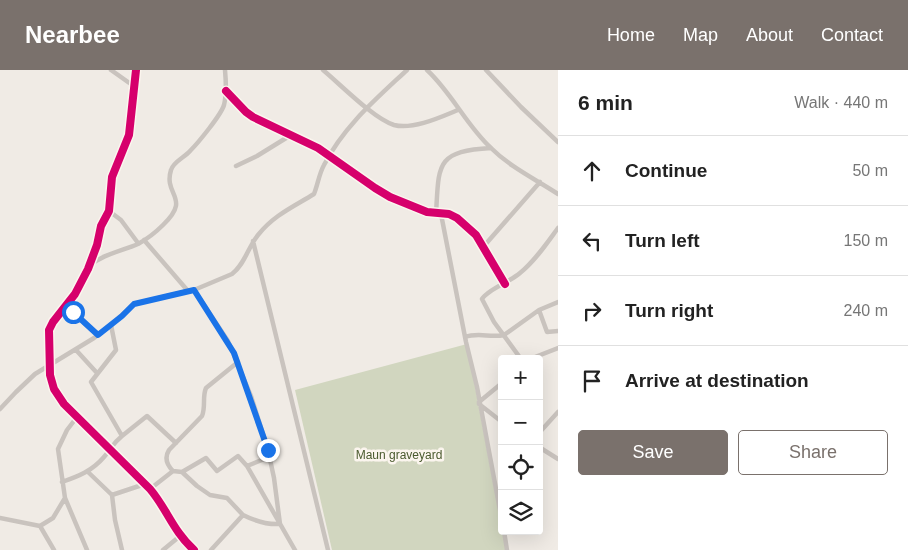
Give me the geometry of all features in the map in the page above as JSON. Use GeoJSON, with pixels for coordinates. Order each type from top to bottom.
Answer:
{"type":"FeatureCollection","features":[{"type":"Feature","properties":{"kind":"street"},"geometry":{"type":"LineString","coordinates":[[111,70],[135,87]]}},
{"type":"Feature","properties":{"kind":"street"},"geometry":{"type":"LineString","coordinates":[[136,70],[129,135],[112,177],[109,211],[101,226],[97,245],[89,266],[68,304],[49,330],[50,375],[54,389],[64,404],[150,489],[158,498],[174,528],[194,550]]}},
{"type":"Feature","properties":{"kind":"street"},"geometry":{"type":"LineString","coordinates":[[89,266],[100,259],[144,240],[158,229],[175,211],[177,206],[171,185],[171,169],[173,165],[190,152],[218,116],[224,104],[226,91],[225,70]]}},
{"type":"Feature","properties":{"kind":"street"},"geometry":{"type":"LineString","coordinates":[[324,70],[386,122],[396,125],[408,126],[429,121],[458,110]]}},
{"type":"Feature","properties":{"kind":"street"},"geometry":{"type":"LineString","coordinates":[[0,409],[35,374],[98,335],[134,304],[194,290],[238,270],[253,240],[267,225],[279,214],[314,194],[320,173],[346,130],[407,70]]}},
{"type":"Feature","properties":{"kind":"street"},"geometry":{"type":"LineString","coordinates":[[427,70],[442,86],[458,110],[490,148],[513,167],[558,194]]}},
{"type":"Feature","properties":{"kind":"street"},"geometry":{"type":"LineString","coordinates":[[486,70],[558,142]]}},
{"type":"Feature","properties":{"kind":"street"},"geometry":{"type":"LineString","coordinates":[[226,91],[246,112],[330,156],[375,188],[401,202],[439,214],[449,214],[467,226],[484,246],[505,284]]}},
{"type":"Feature","properties":{"kind":"street"},"geometry":{"type":"LineString","coordinates":[[236,166],[257,156],[291,135]]}},
{"type":"Feature","properties":{"kind":"street"},"geometry":{"type":"LineString","coordinates":[[490,148],[458,152],[447,160],[440,171],[439,214],[498,501]]}},
{"type":"Feature","properties":{"kind":"street"},"geometry":{"type":"LineString","coordinates":[[484,246],[540,182]]}},
{"type":"Feature","properties":{"kind":"street"},"geometry":{"type":"LineString","coordinates":[[109,211],[121,220],[138,243]]}},
{"type":"Feature","properties":{"kind":"street"},"geometry":{"type":"LineString","coordinates":[[518,355],[488,312],[482,299],[486,294],[505,284],[528,266],[558,228]]}},
{"type":"Feature","properties":{"kind":"street"},"geometry":{"type":"LineString","coordinates":[[144,240],[188,291]]}},
{"type":"Feature","properties":{"kind":"street"},"geometry":{"type":"LineString","coordinates":[[253,240],[328,550]]}},
{"type":"Feature","properties":{"kind":"street"},"geometry":{"type":"LineString","coordinates":[[194,290],[228,341],[238,362],[258,417],[269,457],[274,478],[280,524]]}},
{"type":"Feature","properties":{"kind":"street"},"geometry":{"type":"LineString","coordinates":[[465,337],[479,334],[504,335],[539,310],[558,302]]}},
{"type":"Feature","properties":{"kind":"street"},"geometry":{"type":"LineString","coordinates":[[68,304],[82,322],[98,335]]}},
{"type":"Feature","properties":{"kind":"street"},"geometry":{"type":"LineString","coordinates":[[539,310],[547,332],[558,331]]}},
{"type":"Feature","properties":{"kind":"street"},"geometry":{"type":"LineString","coordinates":[[111,325],[116,350],[91,382],[122,436]]}},
{"type":"Feature","properties":{"kind":"street"},"geometry":{"type":"LineString","coordinates":[[540,355],[558,348]]}},
{"type":"Feature","properties":{"kind":"street"},"geometry":{"type":"LineString","coordinates":[[76,350],[97,373]]}},
{"type":"Feature","properties":{"kind":"street"},"geometry":{"type":"LineString","coordinates":[[173,471],[166,457],[169,450],[202,416],[205,409],[204,390],[238,362]]}},
{"type":"Feature","properties":{"kind":"street"},"geometry":{"type":"LineString","coordinates":[[479,403],[498,386]]}},
{"type":"Feature","properties":{"kind":"street"},"geometry":{"type":"LineString","coordinates":[[479,403],[498,419]]}},
{"type":"Feature","properties":{"kind":"street"},"geometry":{"type":"LineString","coordinates":[[543,429],[558,412]]}},
{"type":"Feature","properties":{"kind":"street"},"geometry":{"type":"LineString","coordinates":[[62,482],[88,472],[103,458],[109,448],[147,416],[176,443]]}},
{"type":"Feature","properties":{"kind":"street"},"geometry":{"type":"LineString","coordinates":[[77,417],[67,430],[58,449],[65,498],[87,550]]}},
{"type":"Feature","properties":{"kind":"street"},"geometry":{"type":"LineString","coordinates":[[543,450],[558,459]]}},
{"type":"Feature","properties":{"kind":"street"},"geometry":{"type":"LineString","coordinates":[[150,489],[173,471],[182,472],[206,458],[217,471],[236,456],[247,466],[295,550]]}},
{"type":"Feature","properties":{"kind":"street"},"geometry":{"type":"LineString","coordinates":[[247,466],[269,457]]}},
{"type":"Feature","properties":{"kind":"street"},"geometry":{"type":"LineString","coordinates":[[88,472],[112,495],[115,520],[122,550]]}},
{"type":"Feature","properties":{"kind":"street"},"geometry":{"type":"LineString","coordinates":[[182,472],[210,495],[227,498],[243,515],[260,523],[280,524]]}},
{"type":"Feature","properties":{"kind":"street"},"geometry":{"type":"LineString","coordinates":[[112,495],[145,484]]}},
{"type":"Feature","properties":{"kind":"street"},"geometry":{"type":"LineString","coordinates":[[0,518],[40,526],[53,518],[65,498]]}},
{"type":"Feature","properties":{"kind":"street"},"geometry":{"type":"LineString","coordinates":[[211,550],[243,515]]}},
{"type":"Feature","properties":{"kind":"street"},"geometry":{"type":"LineString","coordinates":[[40,526],[54,550]]}},
{"type":"Feature","properties":{"kind":"street"},"geometry":{"type":"LineString","coordinates":[[505,535],[507,550]]}},
{"type":"Feature","properties":{"kind":"street"},"geometry":{"type":"LineString","coordinates":[[163,550],[180,536]]}},
{"type":"Feature","properties":{"kind":"green space","name":"Maun graveyard"},"geometry":{"type":"Polygon","coordinates":[[[467,344],[498,508],[498,535],[503,535],[506,550],[332,550],[295,390],[467,344]]]}},
{"type":"Feature","properties":{"kind":"cycle path"},"geometry":{"type":"LineString","coordinates":[[136,70],[129,135],[112,177],[109,211],[101,226],[97,245],[88,269],[75,294],[49,330],[50,375],[54,389],[64,404],[150,489],[175,528],[194,550]]}},
{"type":"Feature","properties":{"kind":"cycle path"},"geometry":{"type":"LineString","coordinates":[[226,91],[253,117],[318,148],[390,197],[427,212],[449,214],[457,218],[476,235],[505,284]]}},
{"type":"Feature","properties":{"kind":"route"},"geometry":{"type":"LineString","coordinates":[[73,312],[98,335],[134,304],[194,290],[234,353],[251,396],[268,450]]}}]}
